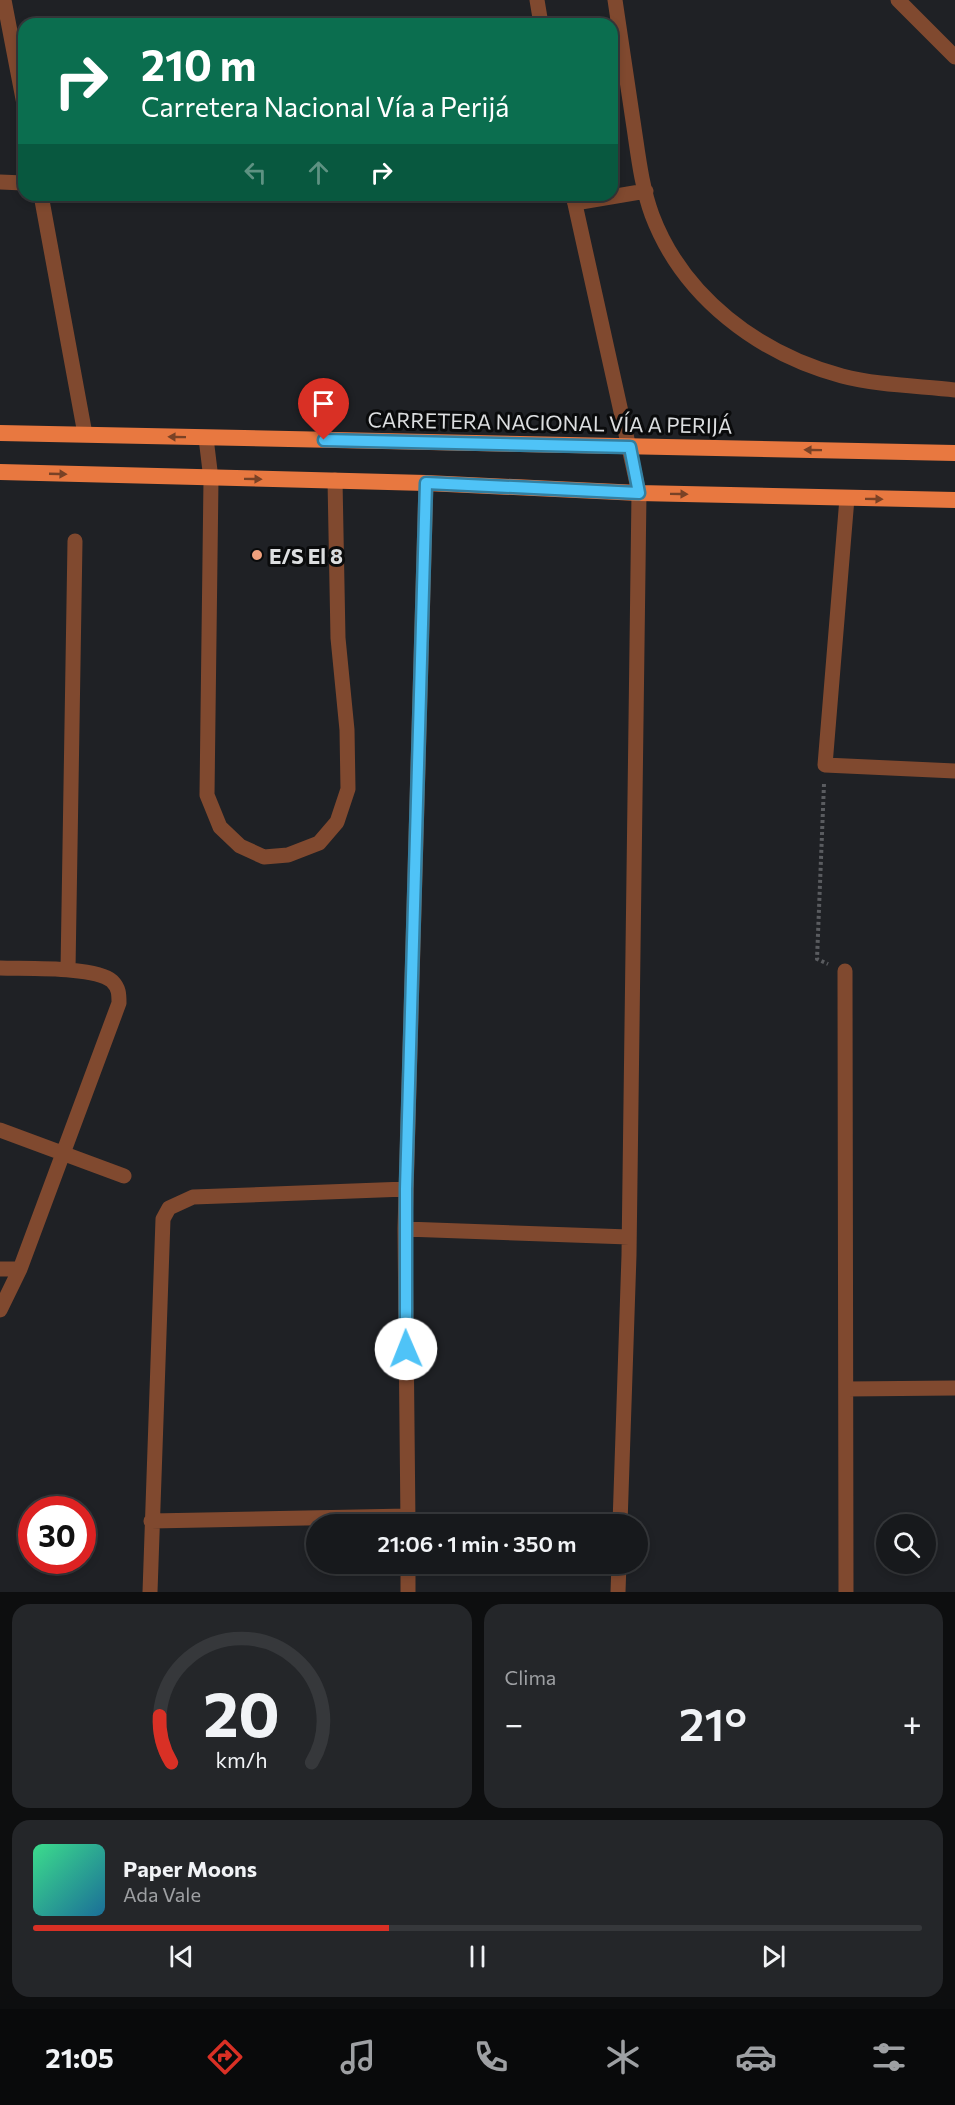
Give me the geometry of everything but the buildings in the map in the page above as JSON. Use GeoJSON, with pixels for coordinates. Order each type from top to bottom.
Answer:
{"type":"FeatureCollection","features":[{"type":"Feature","properties":{"kind":"highway","name":"CARRETERA NACIONAL VÍA A PERIJÁ"},"geometry":{"type":"LineString","coordinates":[[0,433],[955,453]]}},
{"type":"Feature","properties":{"kind":"highway"},"geometry":{"type":"LineString","coordinates":[[0,472],[211,479],[335,480],[639,493],[955,500]]}},
{"type":"Feature","properties":{"kind":"street"},"geometry":{"type":"LineString","coordinates":[[4,0],[18,73]]}},
{"type":"Feature","properties":{"kind":"street"},"geometry":{"type":"LineString","coordinates":[[537,0],[540,18]]}},
{"type":"Feature","properties":{"kind":"street"},"geometry":{"type":"LineString","coordinates":[[615,0],[618,18]]}},
{"type":"Feature","properties":{"kind":"street"},"geometry":{"type":"LineString","coordinates":[[898,0],[955,57]]}},
{"type":"Feature","properties":{"kind":"street"},"geometry":{"type":"LineString","coordinates":[[618,18],[646,191],[652,215],[674,260],[701,293],[742,331],[782,355],[843,377],[955,390]]}},
{"type":"Feature","properties":{"kind":"street"},"geometry":{"type":"LineString","coordinates":[[0,182],[18,183]]}},
{"type":"Feature","properties":{"kind":"street"},"geometry":{"type":"LineString","coordinates":[[618,194],[646,191]]}},
{"type":"Feature","properties":{"kind":"street"},"geometry":{"type":"LineString","coordinates":[[42,201],[85,434]]}},
{"type":"Feature","properties":{"kind":"street"},"geometry":{"type":"LineString","coordinates":[[574,201],[639,493],[629,1237],[620,1514]]}},
{"type":"Feature","properties":{"kind":"street"},"geometry":{"type":"LineString","coordinates":[[206,438],[211,479],[207,795],[220,827],[240,846],[264,857],[288,855],[319,843],[337,822],[348,789],[348,730],[338,638],[335,480]]}},
{"type":"Feature","properties":{"kind":"street"},"geometry":{"type":"LineString","coordinates":[[408,1514],[405,1229],[426,483]]}},
{"type":"Feature","properties":{"kind":"street"},"geometry":{"type":"LineString","coordinates":[[847,498],[825,765],[955,771]]}},
{"type":"Feature","properties":{"kind":"street"},"geometry":{"type":"LineString","coordinates":[[68,970],[75,541]]}},
{"type":"Feature","properties":{"kind":"street"},"geometry":{"type":"LineString","coordinates":[[0,968],[68,970],[102,976],[114,983],[119,991],[118,1003],[20,1269],[0,1310]]}},
{"type":"Feature","properties":{"kind":"street"},"geometry":{"type":"LineString","coordinates":[[845,971],[846,1592]]}},
{"type":"Feature","properties":{"kind":"street"},"geometry":{"type":"LineString","coordinates":[[0,1131],[124,1176]]}},
{"type":"Feature","properties":{"kind":"street"},"geometry":{"type":"LineString","coordinates":[[150,1592],[163,1219],[169,1208],[193,1197],[406,1189]]}},
{"type":"Feature","properties":{"kind":"street"},"geometry":{"type":"LineString","coordinates":[[405,1229],[629,1237]]}},
{"type":"Feature","properties":{"kind":"street"},"geometry":{"type":"LineString","coordinates":[[0,1269],[20,1269]]}},
{"type":"Feature","properties":{"kind":"street"},"geometry":{"type":"LineString","coordinates":[[846,1389],[955,1388]]}},
{"type":"Feature","properties":{"kind":"street"},"geometry":{"type":"LineString","coordinates":[[151,1521],[306,1520]]}},
{"type":"Feature","properties":{"kind":"street"},"geometry":{"type":"LineString","coordinates":[[408,1574],[408,1592]]}},
{"type":"Feature","properties":{"kind":"street"},"geometry":{"type":"LineString","coordinates":[[618,1592],[619,1574]]}},
{"type":"Feature","properties":{"kind":"path"},"geometry":{"type":"LineString","coordinates":[[825,765],[817,959],[845,971]]}},
{"type":"Feature","properties":{"kind":"place","name":"E/S El 8"},"geometry":{"type":"Point","coordinates":[257,555]}},
{"type":"Feature","properties":{"kind":"route"},"geometry":{"type":"LineString","coordinates":[[324,440],[630,447],[639,493],[426,483],[405,1229],[406,1349]]}}]}
